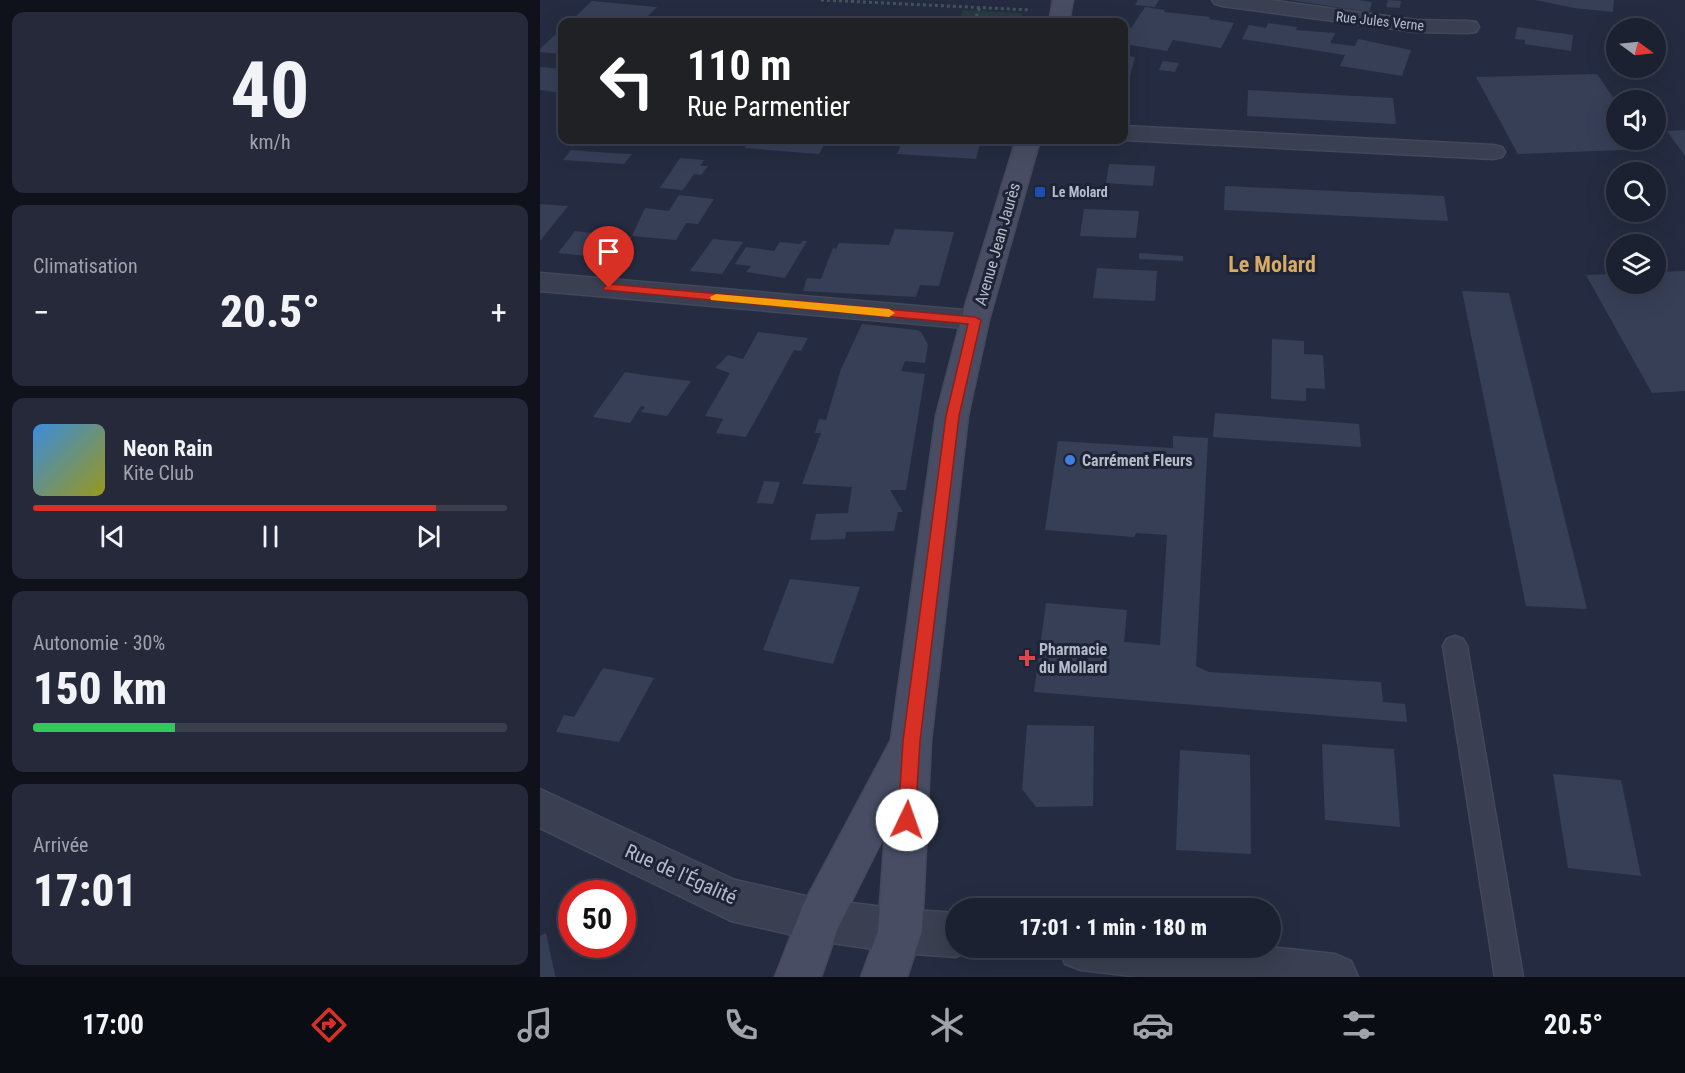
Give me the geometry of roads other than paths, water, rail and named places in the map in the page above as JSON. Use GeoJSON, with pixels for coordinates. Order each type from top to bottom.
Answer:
{"type":"FeatureCollection","features":[{"type":"Feature","properties":{"kind":"main road"},"geometry":{"type":"LineString","coordinates":[[1060,18],[1063,0]]}},
{"type":"Feature","properties":{"kind":"main road","name":"Avenue Jean Jaurès"},"geometry":{"type":"LineString","coordinates":[[884,977],[900,931],[911,741],[952,416],[975,320],[1027,144]]}},
{"type":"Feature","properties":{"kind":"main road","name":"Avenue Jean Jaurès"},"geometry":{"type":"LineString","coordinates":[[798,977],[819,920],[911,741]]}},
{"type":"Feature","properties":{"kind":"street","name":"Rue Jules Verne"},"geometry":{"type":"LineString","coordinates":[[1222,0],[1416,26],[1468,27]]}},
{"type":"Feature","properties":{"kind":"street"},"geometry":{"type":"LineString","coordinates":[[1128,133],[1492,152]]}},
{"type":"Feature","properties":{"kind":"street"},"geometry":{"type":"LineString","coordinates":[[540,282],[975,320]]}},
{"type":"Feature","properties":{"kind":"street","name":"Rue de l'Égalité"},"geometry":{"type":"LineString","coordinates":[[540,808],[731,900],[819,920],[900,931],[945,934]]}},
{"type":"Feature","properties":{"kind":"street"},"geometry":{"type":"LineString","coordinates":[[1164,958],[1314,976]]}},
{"type":"Feature","properties":{"kind":"lane"},"geometry":{"type":"LineString","coordinates":[[1455,646],[1509,977]]}},
{"type":"Feature","properties":{"kind":"place","name":"Le Molard"},"geometry":{"type":"Point","coordinates":[1040,192]}},
{"type":"Feature","properties":{"kind":"place","name":"Carrément Fleurs"},"geometry":{"type":"Point","coordinates":[1070,460]}},
{"type":"Feature","properties":{"kind":"place","name":"Pharmacie du Mollard"},"geometry":{"type":"Point","coordinates":[1027,658]}},
{"type":"Feature","properties":{"kind":"district","name":"Le Molard"},"geometry":{"type":"Point","coordinates":[1272,264]}}]}
